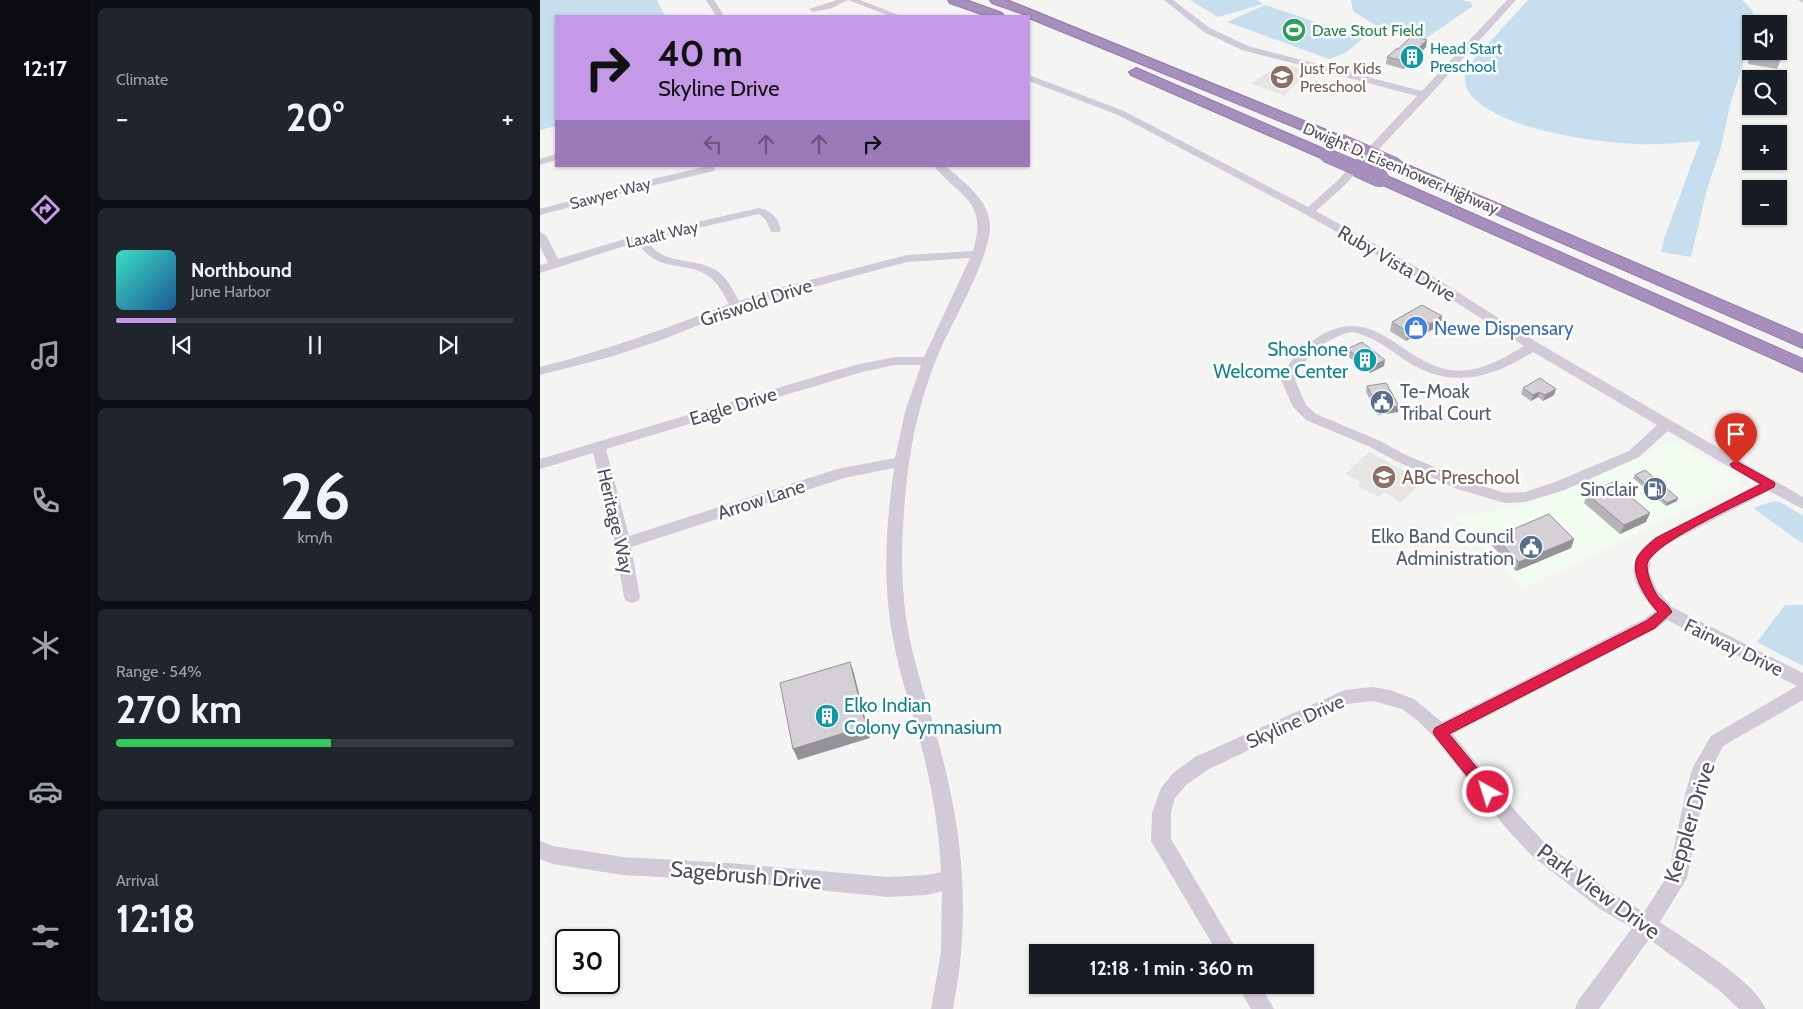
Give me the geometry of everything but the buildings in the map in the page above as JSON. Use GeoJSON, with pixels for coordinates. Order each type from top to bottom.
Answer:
{"type":"FeatureCollection","features":[{"type":"Feature","properties":{"kind":"highway"},"geometry":{"type":"LineString","coordinates":[[954,0],[995,15]]}},
{"type":"Feature","properties":{"kind":"highway","name":"Dwight D. Eisenhower Highway"},"geometry":{"type":"LineString","coordinates":[[996,0],[1341,141],[1803,342]]}},
{"type":"Feature","properties":{"kind":"highway","name":"Dwight D. Eisenhower Highway"},"geometry":{"type":"LineString","coordinates":[[1030,28],[1380,178],[1803,366]]}},
{"type":"Feature","properties":{"kind":"street"},"geometry":{"type":"LineString","coordinates":[[710,0],[719,15]]}},
{"type":"Feature","properties":{"kind":"street"},"geometry":{"type":"LineString","coordinates":[[813,9],[829,6],[844,0]]}},
{"type":"Feature","properties":{"kind":"street"},"geometry":{"type":"LineString","coordinates":[[852,0],[893,15]]}},
{"type":"Feature","properties":{"kind":"street"},"geometry":{"type":"LineString","coordinates":[[1168,0],[1207,30],[1245,48],[1425,95]]}},
{"type":"Feature","properties":{"kind":"street"},"geometry":{"type":"LineString","coordinates":[[1309,212],[1351,173],[1512,0]]}},
{"type":"Feature","properties":{"kind":"street","name":"Ruby Vista Drive"},"geometry":{"type":"LineString","coordinates":[[1030,78],[1121,113],[1309,212],[1430,280],[1533,346],[1803,504]]}},
{"type":"Feature","properties":{"kind":"street"},"geometry":{"type":"LineString","coordinates":[[540,162],[555,157]]}},
{"type":"Feature","properties":{"kind":"street"},"geometry":{"type":"LineString","coordinates":[[940,167],[969,194],[980,209],[984,227],[977,254],[929,361],[912,414],[901,462],[894,526],[896,602],[901,637],[938,778],[953,879],[950,953],[942,1009]]}},
{"type":"Feature","properties":{"kind":"street","name":"Sawyer Way"},"geometry":{"type":"LineString","coordinates":[[540,212],[640,184],[710,169]]}},
{"type":"Feature","properties":{"kind":"street"},"geometry":{"type":"LineString","coordinates":[[1284,199],[1316,196],[1351,173]]}},
{"type":"Feature","properties":{"kind":"street","name":"Laxalt Way"},"geometry":{"type":"LineString","coordinates":[[540,269],[639,238],[759,211],[764,212],[772,219],[775,230]]}},
{"type":"Feature","properties":{"kind":"street"},"geometry":{"type":"LineString","coordinates":[[540,235],[555,264]]}},
{"type":"Feature","properties":{"kind":"street"},"geometry":{"type":"LineString","coordinates":[[639,238],[650,253],[658,258],[699,267],[711,272],[720,280],[736,306]]}},
{"type":"Feature","properties":{"kind":"street","name":"Griswold Drive"},"geometry":{"type":"LineString","coordinates":[[540,371],[605,354],[651,339],[736,306],[783,291],[907,259],[977,254]]}},
{"type":"Feature","properties":{"kind":"street"},"geometry":{"type":"LineString","coordinates":[[1533,346],[1502,364],[1482,372],[1444,373],[1431,368],[1373,333],[1352,327],[1339,329],[1324,336],[1300,357],[1292,367],[1288,380],[1291,391],[1300,407],[1311,417],[1373,443],[1399,457],[1462,485],[1505,498],[1525,497],[1560,486],[1634,454],[1667,424]]}},
{"type":"Feature","properties":{"kind":"street","name":"Eagle Drive"},"geometry":{"type":"LineString","coordinates":[[540,464],[860,368],[895,361],[929,361]]}},
{"type":"Feature","properties":{"kind":"street","name":"Heritage Way"},"geometry":{"type":"LineString","coordinates":[[598,446],[623,544],[632,596]]}},
{"type":"Feature","properties":{"kind":"street","name":"Arrow Lane"},"geometry":{"type":"LineString","coordinates":[[623,544],[842,473],[901,462]]}},
{"type":"Feature","properties":{"kind":"street"},"geometry":{"type":"LineString","coordinates":[[1440,732],[1650,624],[1666,612],[1653,599],[1643,575],[1642,559],[1648,551],[1678,531],[1770,484]]}},
{"type":"Feature","properties":{"kind":"street","name":"Fairway Drive"},"geometry":{"type":"LineString","coordinates":[[1666,612],[1803,680]]}},
{"type":"Feature","properties":{"kind":"street","name":"Keppler Drive"},"geometry":{"type":"LineString","coordinates":[[1586,1009],[1647,925],[1677,878],[1702,766],[1717,741],[1803,691]]}},
{"type":"Feature","properties":{"kind":"street","name":"Skyline Drive"},"geometry":{"type":"LineString","coordinates":[[1223,944],[1161,840],[1161,821],[1168,790],[1180,777],[1202,763],[1345,697],[1373,694],[1390,697],[1408,704],[1424,716],[1440,732]]}},
{"type":"Feature","properties":{"kind":"street","name":"Park View Drive"},"geometry":{"type":"LineString","coordinates":[[1440,732],[1512,821],[1538,849],[1607,902],[1647,925],[1728,983],[1755,1009]]}},
{"type":"Feature","properties":{"kind":"street","name":"Sagebrush Drive"},"geometry":{"type":"LineString","coordinates":[[540,850],[553,855],[622,866],[730,872],[888,887],[927,885],[953,879]]}},
{"type":"Feature","properties":{"kind":"street"},"geometry":{"type":"LineString","coordinates":[[1254,994],[1263,1009]]}},
{"type":"Feature","properties":{"kind":"shaded area"},"geometry":{"type":"Polygon","coordinates":[[[540,0],[657,0],[664,15],[555,15],[555,126],[540,130],[540,0]]]}},
{"type":"Feature","properties":{"kind":"shaded area"},"geometry":{"type":"Polygon","coordinates":[[[1190,0],[1257,0],[1263,4],[1218,17],[1190,0]]]}},
{"type":"Feature","properties":{"kind":"shaded area"},"geometry":{"type":"Polygon","coordinates":[[[1351,0],[1461,0],[1470,2],[1473,6],[1425,39],[1381,29],[1353,11],[1351,0]]]}},
{"type":"Feature","properties":{"kind":"shaded area"},"geometry":{"type":"Polygon","coordinates":[[[1528,0],[1742,0],[1752,10],[1753,15],[1742,15],[1742,60],[1744,60],[1730,105],[1721,148],[1707,189],[1691,257],[1661,252],[1700,141],[1654,144],[1598,141],[1573,137],[1522,124],[1499,115],[1481,104],[1468,91],[1465,83],[1466,68],[1528,0]]]}},
{"type":"Feature","properties":{"kind":"shaded area","name":"Dave Stout Field"},"geometry":{"type":"Polygon","coordinates":[[[1265,5],[1364,38],[1345,53],[1329,59],[1227,22],[1265,5]]]}},
{"type":"Feature","properties":{"kind":"shaded area","name":"Just For Kids Preschool"},"geometry":{"type":"Polygon","coordinates":[[[1282,64],[1310,71],[1284,96],[1251,83],[1282,64]]]}},
{"type":"Feature","properties":{"kind":"shaded area"},"geometry":{"type":"Polygon","coordinates":[[[1666,442],[1678,442],[1739,477],[1739,484],[1523,589],[1455,518],[1528,504],[1646,455],[1666,442]]]}},
{"type":"Feature","properties":{"kind":"shaded area","name":"ABC Preschool"},"geometry":{"type":"Polygon","coordinates":[[[1369,452],[1423,481],[1401,502],[1384,492],[1378,497],[1358,486],[1361,482],[1345,474],[1369,452]]]}},
{"type":"Feature","properties":{"kind":"shaded area"},"geometry":{"type":"Polygon","coordinates":[[[1774,501],[1782,503],[1803,516],[1803,544],[1753,508],[1774,501]]]}},
{"type":"Feature","properties":{"kind":"shaded area"},"geometry":{"type":"Polygon","coordinates":[[[1785,605],[1803,605],[1803,666],[1757,642],[1785,605]]]}},
{"type":"Feature","properties":{"kind":"place","name":"Dave Stout Field"},"geometry":{"type":"Point","coordinates":[1294,30]}},
{"type":"Feature","properties":{"kind":"place","name":"Head Start Preschool"},"geometry":{"type":"Point","coordinates":[1412,57]}},
{"type":"Feature","properties":{"kind":"place","name":"Just For Kids Preschool"},"geometry":{"type":"Point","coordinates":[1282,77]}},
{"type":"Feature","properties":{"kind":"place","name":"Newe Dispensary"},"geometry":{"type":"Point","coordinates":[1416,328]}},
{"type":"Feature","properties":{"kind":"place","name":"Shoshone Welcome Center"},"geometry":{"type":"Point","coordinates":[1365,360]}},
{"type":"Feature","properties":{"kind":"place","name":"Te-Moak Tribal Court"},"geometry":{"type":"Point","coordinates":[1382,402]}},
{"type":"Feature","properties":{"kind":"place","name":"ABC Preschool"},"geometry":{"type":"Point","coordinates":[1384,477]}},
{"type":"Feature","properties":{"kind":"place","name":"Sinclair"},"geometry":{"type":"Point","coordinates":[1655,489]}},
{"type":"Feature","properties":{"kind":"place","name":"Elko Band Council Administration"},"geometry":{"type":"Point","coordinates":[1531,547]}},
{"type":"Feature","properties":{"kind":"place","name":"Elko Indian Colony Gymnasium"},"geometry":{"type":"Point","coordinates":[827,716]}},
{"type":"Feature","properties":{"kind":"route"},"geometry":{"type":"LineString","coordinates":[[1488,792],[1440,732],[1650,624],[1666,612],[1653,599],[1647,587],[1641,567],[1642,559],[1660,541],[1770,484],[1736,464]]}}]}
